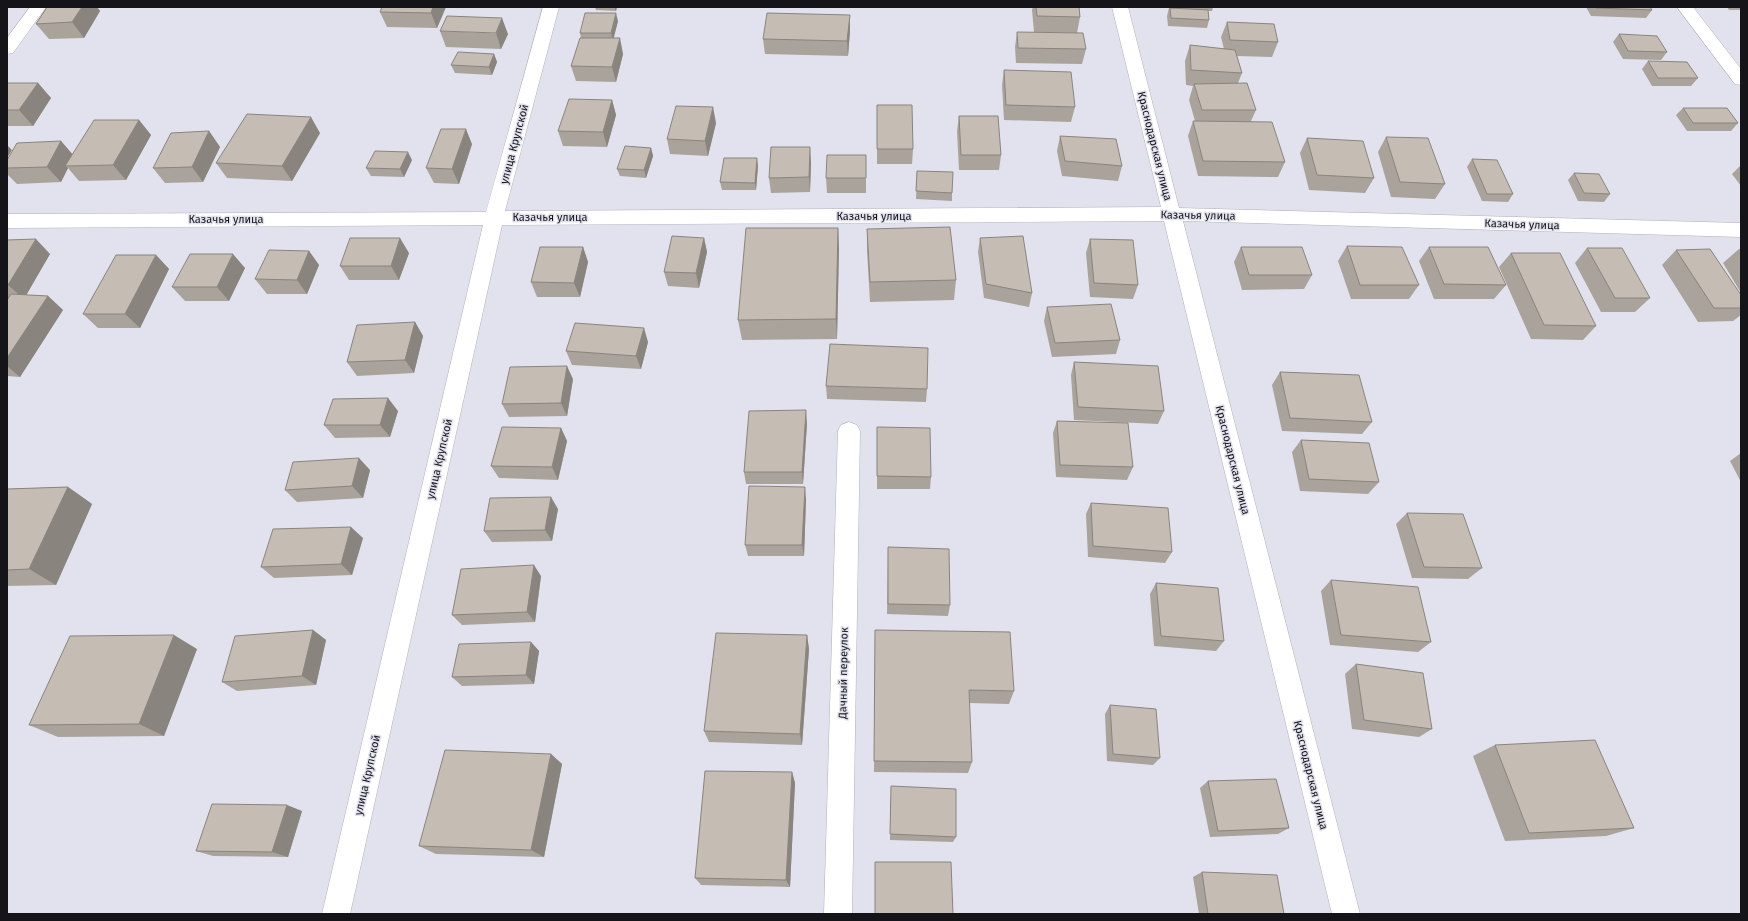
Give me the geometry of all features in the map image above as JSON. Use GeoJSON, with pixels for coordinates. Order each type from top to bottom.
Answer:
{"type":"FeatureCollection","features":[{"type":"Feature","properties":{"kind":"street"},"geometry":{"type":"LineString","coordinates":[[7,49],[38,7]]}},
{"type":"Feature","properties":{"kind":"street","name":"улица Крупской"},"geometry":{"type":"LineString","coordinates":[[336,914],[494,217],[551,7]]}},
{"type":"Feature","properties":{"kind":"street","name":"Краснодарская улица"},"geometry":{"type":"LineString","coordinates":[[1120,7],[1346,914]]}},
{"type":"Feature","properties":{"kind":"street"},"geometry":{"type":"LineString","coordinates":[[1685,7],[1741,80]]}},
{"type":"Feature","properties":{"kind":"street","name":"Казачья улица"},"geometry":{"type":"LineString","coordinates":[[7,220],[1172,214],[1741,230]]}},
{"type":"Feature","properties":{"kind":"street","name":"Дачный переулок"},"geometry":{"type":"LineString","coordinates":[[838,914],[849,431]]}},
{"type":"Feature","properties":{"kind":"building"},"geometry":{"type":"Polygon","coordinates":[[[47,7],[82,7],[72,22],[36,24],[47,7]]]}},
{"type":"Feature","properties":{"kind":"building"},"geometry":{"type":"Polygon","coordinates":[[[382,7],[433,7],[431,13],[380,12],[382,7]]]}},
{"type":"Feature","properties":{"kind":"building"},"geometry":{"type":"Polygon","coordinates":[[[1036,7],[1079,7],[1080,17],[1037,16],[1036,7]]]}},
{"type":"Feature","properties":{"kind":"building"},"geometry":{"type":"Polygon","coordinates":[[[1650,7],[1652,10],[1596,8],[1650,7]]]}},
{"type":"Feature","properties":{"kind":"building"},"geometry":{"type":"Polygon","coordinates":[[[1170,8],[1208,10],[1209,20],[1171,18],[1170,8]]]}},
{"type":"Feature","properties":{"kind":"building"},"geometry":{"type":"Polygon","coordinates":[[[585,13],[616,13],[611,33],[580,33],[585,13]]]}},
{"type":"Feature","properties":{"kind":"building"},"geometry":{"type":"Polygon","coordinates":[[[767,13],[850,15],[847,41],[763,39],[767,13]]]}},
{"type":"Feature","properties":{"kind":"building"},"geometry":{"type":"Polygon","coordinates":[[[447,16],[502,18],[496,33],[440,31],[447,16]]]}},
{"type":"Feature","properties":{"kind":"building"},"geometry":{"type":"Polygon","coordinates":[[[1227,22],[1274,24],[1278,42],[1230,40],[1227,22]]]}},
{"type":"Feature","properties":{"kind":"building"},"geometry":{"type":"Polygon","coordinates":[[[1017,32],[1083,33],[1086,49],[1018,48],[1017,32]]]}},
{"type":"Feature","properties":{"kind":"building"},"geometry":{"type":"Polygon","coordinates":[[[1619,34],[1657,36],[1667,52],[1628,51],[1619,34]]]}},
{"type":"Feature","properties":{"kind":"building"},"geometry":{"type":"Polygon","coordinates":[[[580,38],[620,38],[612,67],[571,66],[580,38]]]}},
{"type":"Feature","properties":{"kind":"building"},"geometry":{"type":"Polygon","coordinates":[[[1190,45],[1235,50],[1242,73],[1191,70],[1190,45]]]}},
{"type":"Feature","properties":{"kind":"building"},"geometry":{"type":"Polygon","coordinates":[[[458,52],[494,54],[489,67],[451,65],[458,52]]]}},
{"type":"Feature","properties":{"kind":"building"},"geometry":{"type":"Polygon","coordinates":[[[1648,61],[1687,62],[1698,78],[1658,78],[1648,61]]]}},
{"type":"Feature","properties":{"kind":"building"},"geometry":{"type":"Polygon","coordinates":[[[1004,70],[1071,72],[1075,107],[1006,105],[1004,70]]]}},
{"type":"Feature","properties":{"kind":"building"},"geometry":{"type":"Polygon","coordinates":[[[7,83],[38,83],[19,110],[7,110],[7,83]]]}},
{"type":"Feature","properties":{"kind":"building"},"geometry":{"type":"Polygon","coordinates":[[[1247,83],[1256,110],[1202,110],[1194,84],[1247,83]]]}},
{"type":"Feature","properties":{"kind":"building"},"geometry":{"type":"Polygon","coordinates":[[[569,99],[612,100],[603,132],[558,131],[569,99]]]}},
{"type":"Feature","properties":{"kind":"building"},"geometry":{"type":"Polygon","coordinates":[[[877,105],[912,105],[913,149],[877,149],[877,105]]]}},
{"type":"Feature","properties":{"kind":"building"},"geometry":{"type":"Polygon","coordinates":[[[676,106],[713,107],[705,141],[667,139],[676,106]]]}},
{"type":"Feature","properties":{"kind":"building"},"geometry":{"type":"Polygon","coordinates":[[[1683,108],[1727,108],[1738,123],[1693,123],[1683,108]]]}},
{"type":"Feature","properties":{"kind":"building"},"geometry":{"type":"Polygon","coordinates":[[[247,114],[311,117],[282,166],[216,163],[247,114]]]}},
{"type":"Feature","properties":{"kind":"building"},"geometry":{"type":"Polygon","coordinates":[[[959,116],[998,116],[1001,155],[961,155],[959,116]]]}},
{"type":"Feature","properties":{"kind":"building"},"geometry":{"type":"Polygon","coordinates":[[[94,120],[139,120],[113,165],[65,166],[94,120]]]}},
{"type":"Feature","properties":{"kind":"building"},"geometry":{"type":"Polygon","coordinates":[[[1193,121],[1272,122],[1285,162],[1203,161],[1193,121]]]}},
{"type":"Feature","properties":{"kind":"building"},"geometry":{"type":"Polygon","coordinates":[[[441,129],[466,129],[452,169],[426,168],[441,129]]]}},
{"type":"Feature","properties":{"kind":"building"},"geometry":{"type":"Polygon","coordinates":[[[209,131],[192,167],[153,168],[171,133],[209,131]]]}},
{"type":"Feature","properties":{"kind":"building"},"geometry":{"type":"Polygon","coordinates":[[[1060,136],[1116,139],[1122,166],[1065,161],[1060,136]]]}},
{"type":"Feature","properties":{"kind":"building"},"geometry":{"type":"Polygon","coordinates":[[[1386,137],[1428,138],[1445,184],[1400,182],[1386,137]]]}},
{"type":"Feature","properties":{"kind":"building"},"geometry":{"type":"Polygon","coordinates":[[[1307,138],[1363,141],[1374,178],[1317,175],[1307,138]]]}},
{"type":"Feature","properties":{"kind":"building"},"geometry":{"type":"Polygon","coordinates":[[[61,141],[47,167],[7,168],[7,160],[17,143],[61,141]]]}},
{"type":"Feature","properties":{"kind":"building"},"geometry":{"type":"Polygon","coordinates":[[[625,146],[651,148],[644,170],[617,169],[625,146]]]}},
{"type":"Feature","properties":{"kind":"building"},"geometry":{"type":"Polygon","coordinates":[[[771,147],[810,147],[809,177],[769,178],[771,147]]]}},
{"type":"Feature","properties":{"kind":"building"},"geometry":{"type":"Polygon","coordinates":[[[375,151],[408,152],[400,169],[366,168],[375,151]]]}},
{"type":"Feature","properties":{"kind":"building"},"geometry":{"type":"Polygon","coordinates":[[[827,155],[866,155],[866,178],[826,178],[827,155]]]}},
{"type":"Feature","properties":{"kind":"building"},"geometry":{"type":"Polygon","coordinates":[[[724,158],[757,158],[755,183],[720,182],[724,158]]]}},
{"type":"Feature","properties":{"kind":"building"},"geometry":{"type":"Polygon","coordinates":[[[1472,159],[1497,160],[1513,194],[1487,194],[1472,159]]]}},
{"type":"Feature","properties":{"kind":"building"},"geometry":{"type":"Polygon","coordinates":[[[917,171],[953,172],[952,193],[916,191],[917,171]]]}},
{"type":"Feature","properties":{"kind":"building"},"geometry":{"type":"Polygon","coordinates":[[[1574,173],[1599,174],[1610,194],[1584,193],[1574,173]]]}},
{"type":"Feature","properties":{"kind":"building"},"geometry":{"type":"Polygon","coordinates":[[[950,227],[956,280],[870,282],[867,229],[950,227]]]}},
{"type":"Feature","properties":{"kind":"building"},"geometry":{"type":"Polygon","coordinates":[[[746,228],[838,228],[836,319],[738,320],[746,228]]]}},
{"type":"Feature","properties":{"kind":"building"},"geometry":{"type":"Polygon","coordinates":[[[672,236],[704,238],[696,273],[664,272],[672,236]]]}},
{"type":"Feature","properties":{"kind":"building"},"geometry":{"type":"Polygon","coordinates":[[[1023,236],[1032,293],[986,284],[980,238],[1023,236]]]}},
{"type":"Feature","properties":{"kind":"building"},"geometry":{"type":"Polygon","coordinates":[[[350,238],[400,238],[391,266],[340,266],[350,238]]]}},
{"type":"Feature","properties":{"kind":"building"},"geometry":{"type":"Polygon","coordinates":[[[36,239],[8,285],[7,285],[7,240],[36,239]]]}},
{"type":"Feature","properties":{"kind":"building"},"geometry":{"type":"Polygon","coordinates":[[[1090,239],[1133,240],[1138,285],[1094,283],[1090,239]]]}},
{"type":"Feature","properties":{"kind":"building"},"geometry":{"type":"Polygon","coordinates":[[[1347,246],[1402,247],[1419,285],[1360,285],[1347,246]]]}},
{"type":"Feature","properties":{"kind":"building"},"geometry":{"type":"Polygon","coordinates":[[[540,247],[583,247],[574,283],[531,282],[540,247]]]}},
{"type":"Feature","properties":{"kind":"building"},"geometry":{"type":"Polygon","coordinates":[[[1241,247],[1302,247],[1312,275],[1249,275],[1241,247]]]}},
{"type":"Feature","properties":{"kind":"building"},"geometry":{"type":"Polygon","coordinates":[[[1429,247],[1488,247],[1506,285],[1444,284],[1429,247]]]}},
{"type":"Feature","properties":{"kind":"building"},"geometry":{"type":"Polygon","coordinates":[[[1587,248],[1622,248],[1650,298],[1615,298],[1587,248]]]}},
{"type":"Feature","properties":{"kind":"building"},"geometry":{"type":"Polygon","coordinates":[[[1710,249],[1741,295],[1741,308],[1714,308],[1676,250],[1710,249]]]}},
{"type":"Feature","properties":{"kind":"building"},"geometry":{"type":"Polygon","coordinates":[[[269,250],[309,251],[297,280],[255,279],[269,250]]]}},
{"type":"Feature","properties":{"kind":"building"},"geometry":{"type":"Polygon","coordinates":[[[1511,253],[1560,253],[1596,326],[1544,325],[1511,253]]]}},
{"type":"Feature","properties":{"kind":"building"},"geometry":{"type":"Polygon","coordinates":[[[190,254],[233,254],[217,287],[172,287],[190,254]]]}},
{"type":"Feature","properties":{"kind":"building"},"geometry":{"type":"Polygon","coordinates":[[[116,255],[156,255],[125,314],[83,314],[116,255]]]}},
{"type":"Feature","properties":{"kind":"building"},"geometry":{"type":"Polygon","coordinates":[[[11,294],[48,296],[7,358],[7,300],[11,294]]]}},
{"type":"Feature","properties":{"kind":"building"},"geometry":{"type":"Polygon","coordinates":[[[1111,304],[1120,340],[1055,343],[1047,307],[1111,304]]]}},
{"type":"Feature","properties":{"kind":"building"},"geometry":{"type":"Polygon","coordinates":[[[415,322],[405,360],[347,362],[357,325],[415,322]]]}},
{"type":"Feature","properties":{"kind":"building"},"geometry":{"type":"Polygon","coordinates":[[[575,323],[644,328],[636,356],[566,351],[575,323]]]}},
{"type":"Feature","properties":{"kind":"building"},"geometry":{"type":"Polygon","coordinates":[[[830,344],[928,348],[927,389],[826,386],[830,344]]]}},
{"type":"Feature","properties":{"kind":"building"},"geometry":{"type":"Polygon","coordinates":[[[1074,362],[1158,366],[1164,411],[1078,407],[1074,362]]]}},
{"type":"Feature","properties":{"kind":"building"},"geometry":{"type":"Polygon","coordinates":[[[567,366],[561,403],[502,404],[510,367],[567,366]]]}},
{"type":"Feature","properties":{"kind":"building"},"geometry":{"type":"Polygon","coordinates":[[[1280,372],[1359,375],[1372,422],[1290,418],[1280,372]]]}},
{"type":"Feature","properties":{"kind":"building"},"geometry":{"type":"Polygon","coordinates":[[[388,398],[380,425],[324,425],[333,399],[388,398]]]}},
{"type":"Feature","properties":{"kind":"building"},"geometry":{"type":"Polygon","coordinates":[[[806,410],[802,472],[744,472],[749,411],[806,410]]]}},
{"type":"Feature","properties":{"kind":"building"},"geometry":{"type":"Polygon","coordinates":[[[1057,421],[1128,423],[1133,467],[1060,465],[1057,421]]]}},
{"type":"Feature","properties":{"kind":"building"},"geometry":{"type":"Polygon","coordinates":[[[502,427],[561,428],[552,467],[491,466],[502,427]]]}},
{"type":"Feature","properties":{"kind":"building"},"geometry":{"type":"Polygon","coordinates":[[[877,427],[930,428],[931,477],[877,476],[877,427]]]}},
{"type":"Feature","properties":{"kind":"building"},"geometry":{"type":"Polygon","coordinates":[[[1301,440],[1369,443],[1379,482],[1309,479],[1301,440]]]}},
{"type":"Feature","properties":{"kind":"building"},"geometry":{"type":"Polygon","coordinates":[[[359,458],[352,486],[285,490],[293,462],[359,458]]]}},
{"type":"Feature","properties":{"kind":"building"},"geometry":{"type":"Polygon","coordinates":[[[749,486],[805,487],[802,545],[745,545],[749,486]]]}},
{"type":"Feature","properties":{"kind":"building"},"geometry":{"type":"Polygon","coordinates":[[[68,487],[29,569],[7,570],[7,489],[68,487]]]}},
{"type":"Feature","properties":{"kind":"building"},"geometry":{"type":"Polygon","coordinates":[[[551,497],[545,530],[484,531],[490,498],[551,497]]]}},
{"type":"Feature","properties":{"kind":"building"},"geometry":{"type":"Polygon","coordinates":[[[1091,503],[1168,508],[1172,552],[1093,546],[1091,503]]]}},
{"type":"Feature","properties":{"kind":"building"},"geometry":{"type":"Polygon","coordinates":[[[1407,513],[1463,514],[1482,568],[1424,567],[1407,513]]]}},
{"type":"Feature","properties":{"kind":"building"},"geometry":{"type":"Polygon","coordinates":[[[351,527],[341,564],[261,567],[273,529],[351,527]]]}},
{"type":"Feature","properties":{"kind":"building"},"geometry":{"type":"Polygon","coordinates":[[[888,547],[949,549],[950,605],[888,604],[888,547]]]}},
{"type":"Feature","properties":{"kind":"building"},"geometry":{"type":"Polygon","coordinates":[[[534,565],[527,612],[452,615],[461,569],[534,565]]]}},
{"type":"Feature","properties":{"kind":"building"},"geometry":{"type":"Polygon","coordinates":[[[1331,580],[1418,587],[1431,642],[1341,635],[1331,580]]]}},
{"type":"Feature","properties":{"kind":"building"},"geometry":{"type":"Polygon","coordinates":[[[1156,583],[1218,588],[1224,641],[1161,636],[1156,583]]]}},
{"type":"Feature","properties":{"kind":"building"},"geometry":{"type":"Polygon","coordinates":[[[313,630],[302,676],[222,682],[235,636],[313,630]]]}},
{"type":"Feature","properties":{"kind":"building"},"geometry":{"type":"Polygon","coordinates":[[[875,630],[1010,632],[1014,691],[969,690],[972,762],[874,761],[875,630]]]}},
{"type":"Feature","properties":{"kind":"building"},"geometry":{"type":"Polygon","coordinates":[[[716,633],[807,635],[800,734],[704,731],[716,633]]]}},
{"type":"Feature","properties":{"kind":"building"},"geometry":{"type":"Polygon","coordinates":[[[174,635],[139,724],[29,725],[70,636],[174,635]]]}},
{"type":"Feature","properties":{"kind":"building"},"geometry":{"type":"Polygon","coordinates":[[[531,642],[526,675],[452,677],[459,644],[531,642]]]}},
{"type":"Feature","properties":{"kind":"building"},"geometry":{"type":"Polygon","coordinates":[[[1356,664],[1423,673],[1432,729],[1364,720],[1356,664]]]}},
{"type":"Feature","properties":{"kind":"building"},"geometry":{"type":"Polygon","coordinates":[[[1110,705],[1156,709],[1160,758],[1113,754],[1110,705]]]}},
{"type":"Feature","properties":{"kind":"building"},"geometry":{"type":"Polygon","coordinates":[[[1595,740],[1634,828],[1529,833],[1495,745],[1595,740]]]}},
{"type":"Feature","properties":{"kind":"building"},"geometry":{"type":"Polygon","coordinates":[[[445,750],[551,754],[531,850],[419,846],[445,750]]]}},
{"type":"Feature","properties":{"kind":"building"},"geometry":{"type":"Polygon","coordinates":[[[705,771],[792,772],[786,880],[695,878],[705,771]]]}},
{"type":"Feature","properties":{"kind":"building"},"geometry":{"type":"Polygon","coordinates":[[[1276,779],[1289,828],[1218,831],[1208,781],[1276,779]]]}},
{"type":"Feature","properties":{"kind":"building"},"geometry":{"type":"Polygon","coordinates":[[[891,786],[956,789],[956,837],[890,834],[891,786]]]}},
{"type":"Feature","properties":{"kind":"building"},"geometry":{"type":"Polygon","coordinates":[[[212,804],[287,805],[272,852],[196,851],[212,804]]]}},
{"type":"Feature","properties":{"kind":"building"},"geometry":{"type":"Polygon","coordinates":[[[875,862],[951,862],[953,914],[875,914],[875,862]]]}},
{"type":"Feature","properties":{"kind":"building"},"geometry":{"type":"Polygon","coordinates":[[[1202,872],[1277,875],[1284,914],[1208,914],[1202,872]]]}}]}
